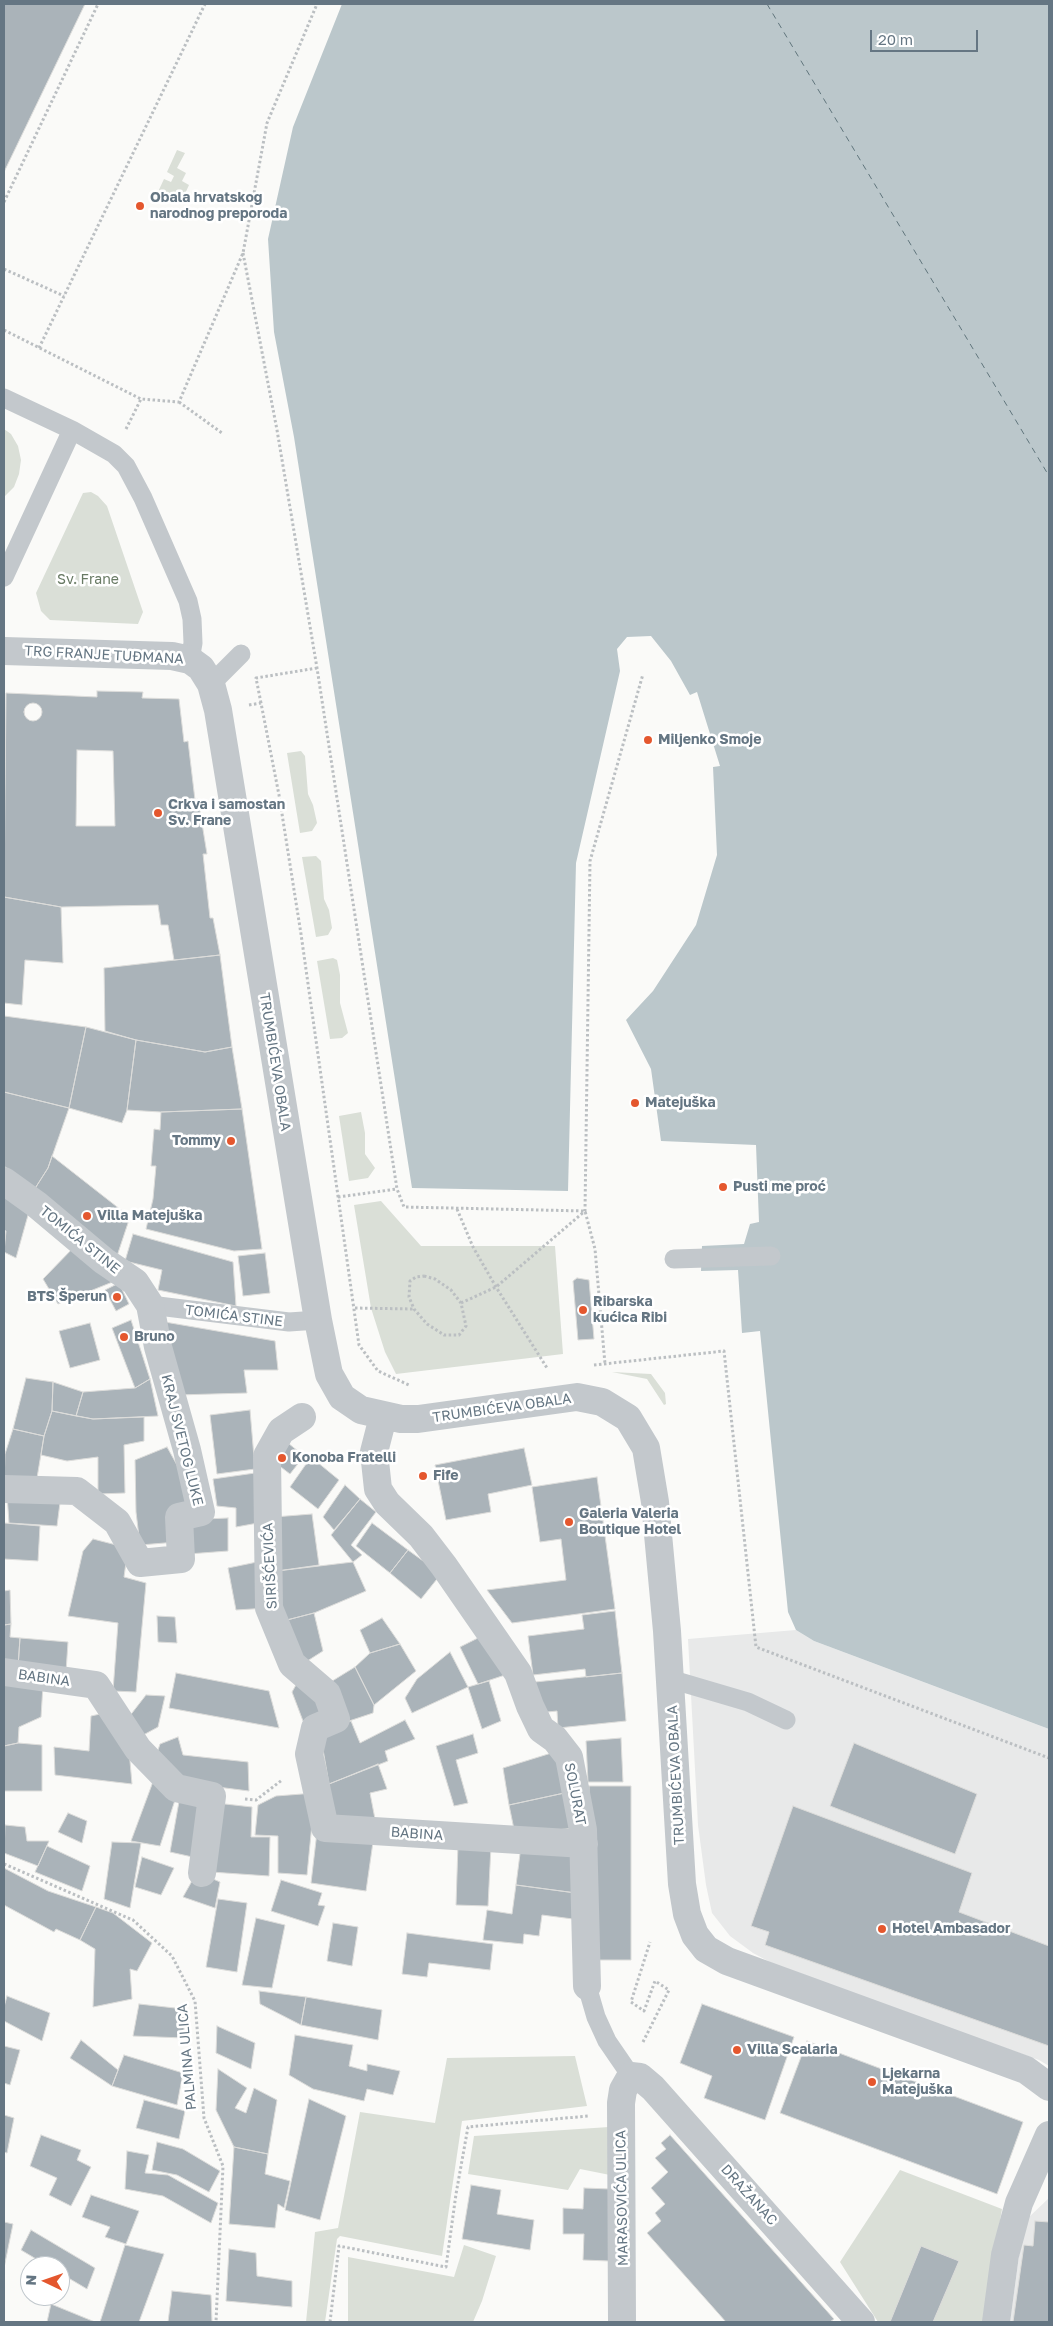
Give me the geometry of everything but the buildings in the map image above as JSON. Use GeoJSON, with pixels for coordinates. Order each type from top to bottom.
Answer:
{"type":"FeatureCollection","features":[{"type":"Feature","properties":{"kind":"street","name":"TRG FRANJE TUĐMANA"},"geometry":{"type":"LineString","coordinates":[[4,651],[149,654],[190,660]]}},
{"type":"Feature","properties":{"kind":"street","name":"TRUMBIĆEVA OBALA"},"geometry":{"type":"LineString","coordinates":[[190,660],[201,668],[212,684],[218,710],[318,1320],[329,1374],[342,1397],[361,1410],[383,1417],[418,1419],[577,1397],[602,1402],[628,1418],[646,1448],[655,1502],[670,1679],[682,1884],[686,1914],[695,1935],[706,1949],[727,1961],[1026,2070],[1049,2087]]}},
{"type":"Feature","properties":{"kind":"street","name":"TOMIĆA STINE"},"geometry":{"type":"LineString","coordinates":[[4,1181],[36,1204],[104,1261],[134,1282],[150,1305]]}},
{"type":"Feature","properties":{"kind":"street","name":"KRAJ SVETOG LUKE"},"geometry":{"type":"LineString","coordinates":[[4,1489],[77,1491],[116,1522],[140,1564],[181,1559],[179,1517],[200,1512],[187,1450],[158,1347],[150,1305]]}},
{"type":"Feature","properties":{"kind":"street","name":"SIRIŠĆEVIĆA"},"geometry":{"type":"LineString","coordinates":[[302,1417],[281,1431],[267,1456],[267,1528],[269,1608],[292,1664],[327,1694],[336,1719],[315,1728],[309,1754]]}},
{"type":"Feature","properties":{"kind":"street","name":"SOLURAT"},"geometry":{"type":"LineString","coordinates":[[383,1417],[374,1452],[378,1488],[387,1503],[421,1536],[444,1566],[518,1672],[530,1706],[541,1729],[555,1739],[569,1757],[584,1844],[587,1986]]}},
{"type":"Feature","properties":{"kind":"street","name":"BABINA"},"geometry":{"type":"LineString","coordinates":[[4,1672],[96,1685],[138,1749],[176,1788],[212,1796]]}},
{"type":"Feature","properties":{"kind":"street","name":"BABINA"},"geometry":{"type":"LineString","coordinates":[[309,1754],[325,1828],[584,1844]]}},
{"type":"Feature","properties":{"kind":"street"},"geometry":{"type":"LineString","coordinates":[[202,1873],[212,1796]]}},
{"type":"Feature","properties":{"kind":"street","name":"MARASOVIĆA ULICA"},"geometry":{"type":"LineString","coordinates":[[622,2322],[621,2103],[623,2090],[631,2076]]}},
{"type":"Feature","properties":{"kind":"street","name":"DRAŽANAC"},"geometry":{"type":"LineString","coordinates":[[631,2076],[640,2077],[653,2088],[861,2322]]}},
{"type":"Feature","properties":{"kind":"street"},"geometry":{"type":"LineString","coordinates":[[996,2322],[1005,2255],[1019,2203],[1049,2135]]}},
{"type":"Feature","properties":{"kind":"lane","name":"TRG FRANJE TUĐMANA"},"geometry":{"type":"LineString","coordinates":[[4,398],[72,430],[114,454],[126,466],[143,498],[188,601],[192,619],[193,643],[190,660]]}},
{"type":"Feature","properties":{"kind":"lane"},"geometry":{"type":"LineString","coordinates":[[4,577],[72,430]]}},
{"type":"Feature","properties":{"kind":"lane"},"geometry":{"type":"LineString","coordinates":[[212,684],[241,654]]}},
{"type":"Feature","properties":{"kind":"lane"},"geometry":{"type":"LineString","coordinates":[[674,1259],[771,1256]]}},
{"type":"Feature","properties":{"kind":"lane","name":"TOMIĆA STINE"},"geometry":{"type":"LineString","coordinates":[[150,1305],[289,1322],[318,1320]]}},
{"type":"Feature","properties":{"kind":"lane"},"geometry":{"type":"LineString","coordinates":[[670,1679],[748,1702],[786,1720]]}},
{"type":"Feature","properties":{"kind":"lane","name":"SOLURAT"},"geometry":{"type":"LineString","coordinates":[[587,1986],[596,2017],[607,2040],[631,2076]]}},
{"type":"Feature","properties":{"kind":"path"},"geometry":{"type":"LineString","coordinates":[[4,202],[98,4]]}},
{"type":"Feature","properties":{"kind":"path"},"geometry":{"type":"LineString","coordinates":[[39,348],[205,4]]}},
{"type":"Feature","properties":{"kind":"path"},"geometry":{"type":"LineString","coordinates":[[179,402],[243,253],[267,123],[317,4]]}},
{"type":"Feature","properties":{"kind":"path"},"geometry":{"type":"LineString","coordinates":[[243,253],[318,668],[396,1189],[404,1207],[585,1211]]}},
{"type":"Feature","properties":{"kind":"path"},"geometry":{"type":"LineString","coordinates":[[4,269],[64,296]]}},
{"type":"Feature","properties":{"kind":"path"},"geometry":{"type":"LineString","coordinates":[[4,330],[141,400],[179,402],[222,433]]}},
{"type":"Feature","properties":{"kind":"path"},"geometry":{"type":"LineString","coordinates":[[318,668],[256,678],[279,795],[297,906],[359,1344],[378,1371],[408,1385],[418,1384]]}},
{"type":"Feature","properties":{"kind":"path"},"geometry":{"type":"LineString","coordinates":[[605,1364],[595,1249],[585,1211],[590,861],[643,674]]}},
{"type":"Feature","properties":{"kind":"path"},"geometry":{"type":"LineString","coordinates":[[246,705],[261,703]]}},
{"type":"Feature","properties":{"kind":"path"},"geometry":{"type":"LineString","coordinates":[[338,1196],[396,1189]]}},
{"type":"Feature","properties":{"kind":"path"},"geometry":{"type":"LineString","coordinates":[[457,1209],[473,1247],[549,1371],[540,1371]]}},
{"type":"Feature","properties":{"kind":"path"},"geometry":{"type":"LineString","coordinates":[[461,1303],[496,1287],[585,1211]]}},
{"type":"Feature","properties":{"kind":"path"},"geometry":{"type":"LineString","coordinates":[[424,1276],[435,1279],[451,1290],[461,1303],[466,1326],[459,1335],[444,1334],[427,1324],[414,1308],[410,1297],[410,1281],[416,1277],[424,1276]]}},
{"type":"Feature","properties":{"kind":"path"},"geometry":{"type":"LineString","coordinates":[[355,1308],[414,1308]]}},
{"type":"Feature","properties":{"kind":"path"},"geometry":{"type":"LineString","coordinates":[[586,1366],[724,1350],[756,1647],[1049,1758]]}},
{"type":"Feature","properties":{"kind":"path"},"geometry":{"type":"LineString","coordinates":[[212,1796],[256,1800],[290,1773],[309,1754]]}},
{"type":"Feature","properties":{"kind":"path","name":"PALMINA ULICA"},"geometry":{"type":"LineString","coordinates":[[4,1864],[133,1920],[172,1956],[195,2001],[204,2118],[223,2166],[216,2322]]}},
{"type":"Feature","properties":{"kind":"path"},"geometry":{"type":"LineString","coordinates":[[648,2030],[669,1990],[655,1981],[644,2011],[631,2002],[650,1942]]}},
{"type":"Feature","properties":{"kind":"path"},"geometry":{"type":"LineString","coordinates":[[330,2322],[339,2246],[446,2266],[468,2127],[592,2115]]}},
{"type":"Feature","properties":{"kind":"shaded area"},"geometry":{"type":"Polygon","coordinates":[[[342,4],[1049,4],[1049,1729],[814,1641],[796,1630],[788,1612],[760,1331],[742,1333],[738,1270],[701,1271],[702,1246],[744,1244],[750,1224],[759,1222],[756,1145],[661,1141],[651,1069],[626,1020],[653,991],[696,925],[717,855],[713,767],[720,766],[697,692],[690,695],[671,661],[651,636],[627,637],[617,649],[620,671],[576,863],[568,1191],[412,1188],[294,437],[274,332],[268,239],[293,127],[342,4]]]}},
{"type":"Feature","properties":{"kind":"shaded area"},"geometry":{"type":"Polygon","coordinates":[[[796,1630],[814,1641],[1049,1729],[1049,2066],[1039,2060],[779,1967],[753,1953],[730,1936],[712,1913],[706,1885],[698,1825],[688,1639],[796,1630]]]}},
{"type":"Feature","properties":{"kind":"shaded area"},"geometry":{"type":"Polygon","coordinates":[[[1049,2198],[1049,2322],[1010,2322],[1019,2256],[1028,2218],[1049,2198]]]}},
{"type":"Feature","properties":{"kind":"green space"},"geometry":{"type":"Polygon","coordinates":[[[177,150],[185,153],[177,168],[186,173],[182,181],[189,185],[184,196],[176,192],[171,201],[157,194],[164,179],[171,182],[174,176],[167,172],[177,150]]]}},
{"type":"Feature","properties":{"kind":"green space"},"geometry":{"type":"Polygon","coordinates":[[[4,429],[11,434],[18,446],[21,460],[19,474],[14,487],[4,497],[4,429]]]}},
{"type":"Feature","properties":{"kind":"green space","name":"Sv. Frane"},"geometry":{"type":"Polygon","coordinates":[[[91,492],[98,496],[107,506],[143,612],[138,624],[50,620],[41,611],[36,593],[83,493],[91,492]]]}},
{"type":"Feature","properties":{"kind":"green space"},"geometry":{"type":"Polygon","coordinates":[[[301,751],[305,756],[308,794],[313,805],[317,823],[312,831],[300,833],[287,753],[301,751]]]}},
{"type":"Feature","properties":{"kind":"green space"},"geometry":{"type":"Polygon","coordinates":[[[316,856],[321,861],[324,899],[329,910],[332,928],[328,935],[316,937],[302,857],[316,856]]]}},
{"type":"Feature","properties":{"kind":"green space"},"geometry":{"type":"Polygon","coordinates":[[[333,958],[337,960],[340,975],[340,1003],[348,1033],[342,1038],[330,1039],[317,961],[333,958]]]}},
{"type":"Feature","properties":{"kind":"green space"},"geometry":{"type":"Polygon","coordinates":[[[361,1112],[365,1133],[365,1154],[375,1168],[368,1178],[349,1181],[339,1116],[361,1112]]]}},
{"type":"Feature","properties":{"kind":"green space"},"geometry":{"type":"Polygon","coordinates":[[[381,1201],[421,1246],[555,1246],[563,1354],[396,1374],[385,1352],[371,1308],[354,1205],[381,1201]]]}},
{"type":"Feature","properties":{"kind":"green space"},"geometry":{"type":"Polygon","coordinates":[[[612,1372],[651,1374],[665,1393],[666,1404],[664,1405],[647,1379],[612,1372]]]}},
{"type":"Feature","properties":{"kind":"green space"},"geometry":{"type":"Polygon","coordinates":[[[575,2056],[587,2106],[462,2121],[442,2256],[340,2236],[337,2239],[325,2322],[306,2322],[315,2232],[338,2228],[360,2112],[435,2123],[447,2058],[575,2056]]]}},
{"type":"Feature","properties":{"kind":"green space"},"geometry":{"type":"Polygon","coordinates":[[[609,2127],[615,2176],[580,2169],[568,2190],[468,2174],[474,2136],[609,2127]]]}},
{"type":"Feature","properties":{"kind":"green space"},"geometry":{"type":"Polygon","coordinates":[[[900,2170],[1002,2209],[983,2322],[878,2322],[840,2262],[900,2170]]]}},
{"type":"Feature","properties":{"kind":"green space"},"geometry":{"type":"Polygon","coordinates":[[[464,2245],[496,2256],[482,2301],[473,2322],[348,2322],[348,2257],[454,2277],[464,2245]]]}},
{"type":"Feature","properties":{"kind":"ferry route"},"geometry":{"type":"LineString","coordinates":[[767,4],[1049,476]]}},
{"type":"Feature","properties":{"kind":"place","name":"Obala hrvatskog narodnog preporoda"},"geometry":{"type":"Point","coordinates":[140,206]}},
{"type":"Feature","properties":{"kind":"place","name":"Miljenko Smoje"},"geometry":{"type":"Point","coordinates":[648,740]}},
{"type":"Feature","properties":{"kind":"place","name":"Crkva i samostan Sv. Frane"},"geometry":{"type":"Point","coordinates":[158,813]}},
{"type":"Feature","properties":{"kind":"place","name":"Matejuška"},"geometry":{"type":"Point","coordinates":[635,1103]}},
{"type":"Feature","properties":{"kind":"place","name":"Tommy"},"geometry":{"type":"Point","coordinates":[231,1141]}},
{"type":"Feature","properties":{"kind":"place","name":"Pusti me proć"},"geometry":{"type":"Point","coordinates":[723,1187]}},
{"type":"Feature","properties":{"kind":"place","name":"Villa Matejuška"},"geometry":{"type":"Point","coordinates":[87,1216]}},
{"type":"Feature","properties":{"kind":"place","name":"BTS Šperun"},"geometry":{"type":"Point","coordinates":[117,1297]}},
{"type":"Feature","properties":{"kind":"place","name":"Ribarska kućica Ribi"},"geometry":{"type":"Point","coordinates":[583,1310]}},
{"type":"Feature","properties":{"kind":"place","name":"Bruno"},"geometry":{"type":"Point","coordinates":[124,1337]}},
{"type":"Feature","properties":{"kind":"place","name":"Konoba Fratelli"},"geometry":{"type":"Point","coordinates":[282,1458]}},
{"type":"Feature","properties":{"kind":"place","name":"Fife"},"geometry":{"type":"Point","coordinates":[423,1476]}},
{"type":"Feature","properties":{"kind":"place","name":"Galeria Valeria Boutique Hotel"},"geometry":{"type":"Point","coordinates":[569,1522]}},
{"type":"Feature","properties":{"kind":"place","name":"Hotel Ambasador"},"geometry":{"type":"Point","coordinates":[882,1929]}},
{"type":"Feature","properties":{"kind":"place","name":"Villa Scalaria"},"geometry":{"type":"Point","coordinates":[737,2050]}},
{"type":"Feature","properties":{"kind":"place","name":"Ljekarna Matejuška"},"geometry":{"type":"Point","coordinates":[872,2082]}}]}
